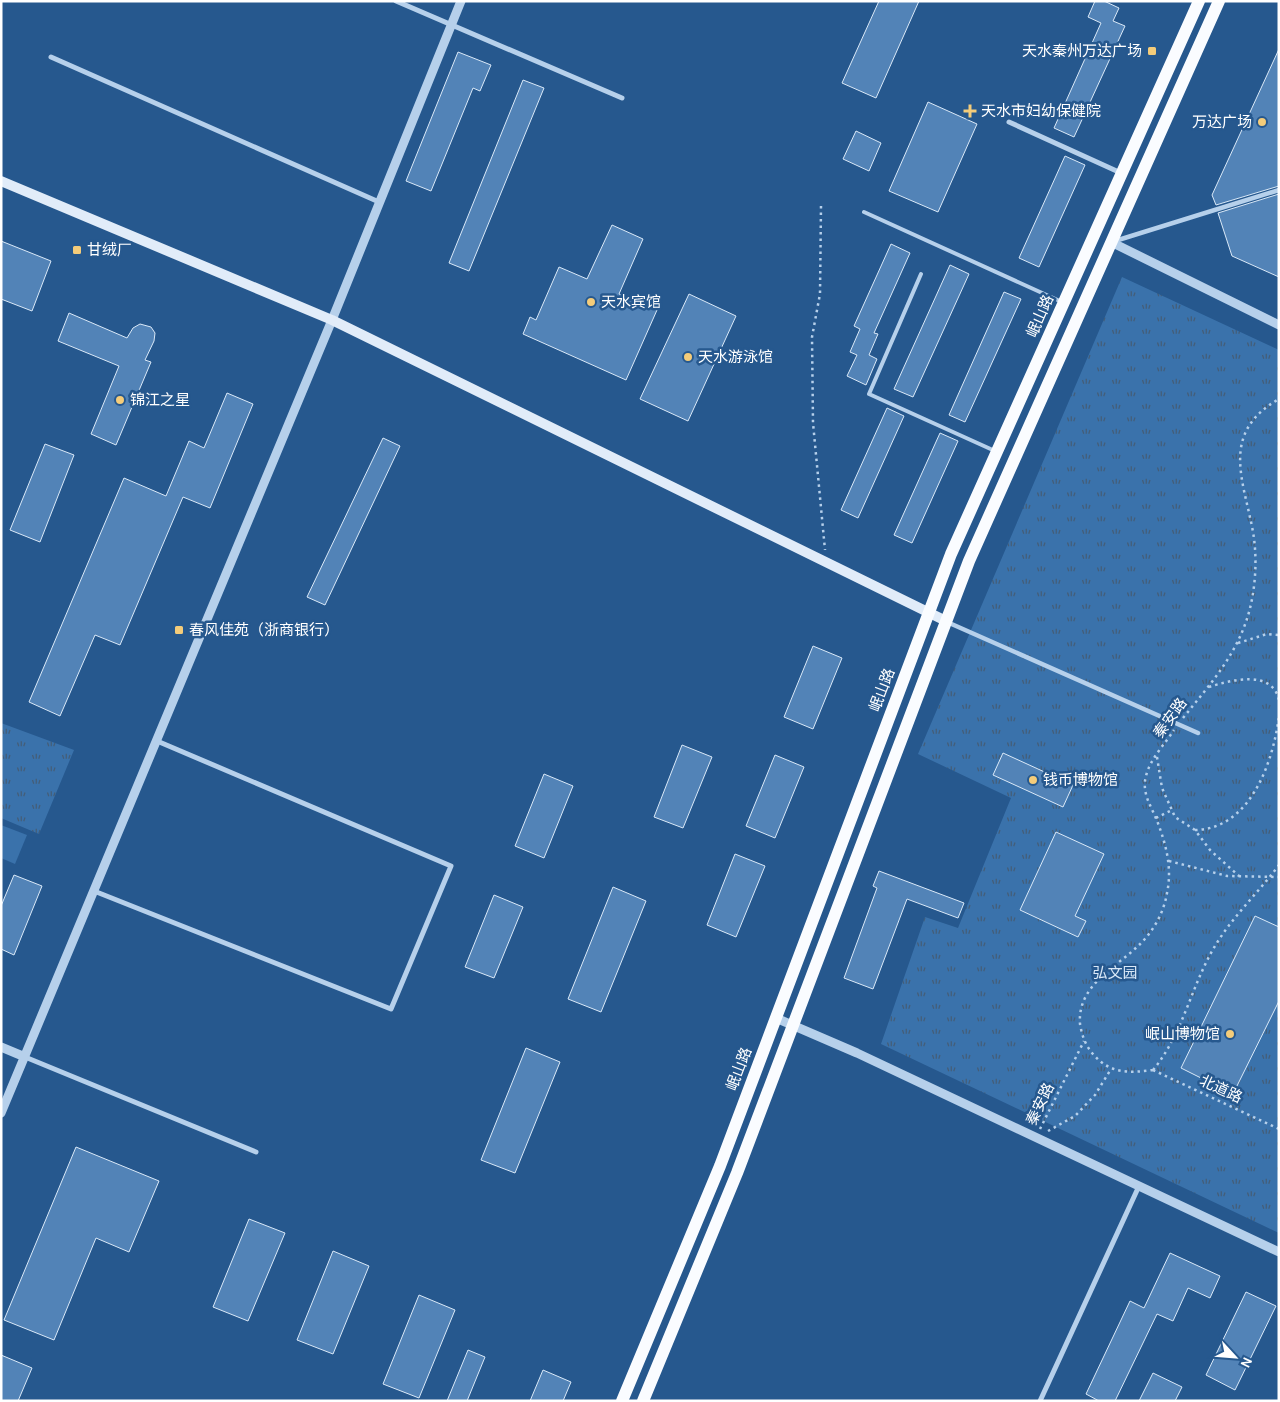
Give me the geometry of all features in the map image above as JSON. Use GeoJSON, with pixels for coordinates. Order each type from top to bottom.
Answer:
{"type":"FeatureCollection","features":[{"type":"Feature","properties":{"kind":"main road","name":"岷山路"},"geometry":{"type":"LineString","coordinates":[[622,1401],[720,1166],[951,554],[1199,1]]}},
{"type":"Feature","properties":{"kind":"main road"},"geometry":{"type":"LineString","coordinates":[[643,1401],[737,1173],[969,561],[1219,1]]}},
{"type":"Feature","properties":{"kind":"main road"},"geometry":{"type":"LineString","coordinates":[[1,181],[332,320],[946,622]]}},
{"type":"Feature","properties":{"kind":"street"},"geometry":{"type":"LineString","coordinates":[[396,1],[622,98]]}},
{"type":"Feature","properties":{"kind":"street"},"geometry":{"type":"LineString","coordinates":[[1,1113],[332,320],[461,1]]}},
{"type":"Feature","properties":{"kind":"street"},"geometry":{"type":"LineString","coordinates":[[51,57],[379,202]]}},
{"type":"Feature","properties":{"kind":"street"},"geometry":{"type":"LineString","coordinates":[[1009,122],[1122,173]]}},
{"type":"Feature","properties":{"kind":"street"},"geometry":{"type":"LineString","coordinates":[[1111,242],[1279,190]]}},
{"type":"Feature","properties":{"kind":"street"},"geometry":{"type":"LineString","coordinates":[[1111,242],[1279,325]]}},
{"type":"Feature","properties":{"kind":"street"},"geometry":{"type":"LineString","coordinates":[[946,622],[1198,733]]}},
{"type":"Feature","properties":{"kind":"street"},"geometry":{"type":"LineString","coordinates":[[94,890],[391,1009],[451,866],[156,741]]}},
{"type":"Feature","properties":{"kind":"street"},"geometry":{"type":"LineString","coordinates":[[776,1018],[1279,1252]]}},
{"type":"Feature","properties":{"kind":"street"},"geometry":{"type":"LineString","coordinates":[[1,1047],[256,1152]]}},
{"type":"Feature","properties":{"kind":"street"},"geometry":{"type":"LineString","coordinates":[[1040,1401],[1139,1186]]}},
{"type":"Feature","properties":{"kind":"lane"},"geometry":{"type":"LineString","coordinates":[[864,212],[1064,303]]}},
{"type":"Feature","properties":{"kind":"lane"},"geometry":{"type":"LineString","coordinates":[[921,274],[869,394],[997,452]]}},
{"type":"Feature","properties":{"kind":"path"},"geometry":{"type":"LineString","coordinates":[[821,206],[820,294],[812,337],[812,422],[827,564]]}},
{"type":"Feature","properties":{"kind":"path","name":"秦安路"},"geometry":{"type":"LineString","coordinates":[[1036,1138],[1084,1041],[1080,1013],[1086,995],[1098,980],[1141,943],[1157,922],[1168,892],[1169,861],[1156,818],[1146,798],[1145,782],[1149,768],[1178,724],[1225,667],[1238,643],[1251,604],[1255,568],[1252,532],[1241,484],[1239,459],[1243,441],[1252,424],[1267,406],[1279,399]]}},
{"type":"Feature","properties":{"kind":"path"},"geometry":{"type":"LineString","coordinates":[[1238,643],[1267,634],[1279,635]]}},
{"type":"Feature","properties":{"kind":"path"},"geometry":{"type":"LineString","coordinates":[[1208,687],[1247,679],[1268,683],[1278,689],[1279,700]]}},
{"type":"Feature","properties":{"kind":"path"},"geometry":{"type":"LineString","coordinates":[[1195,830],[1211,828],[1227,822],[1246,804],[1269,758],[1279,716]]}},
{"type":"Feature","properties":{"kind":"path"},"geometry":{"type":"LineString","coordinates":[[1157,756],[1162,788],[1175,817],[1195,830],[1210,850],[1239,876]]}},
{"type":"Feature","properties":{"kind":"path"},"geometry":{"type":"LineString","coordinates":[[1156,818],[1172,810]]}},
{"type":"Feature","properties":{"kind":"path"},"geometry":{"type":"LineString","coordinates":[[1169,861],[1227,876],[1279,877]]}},
{"type":"Feature","properties":{"kind":"path"},"geometry":{"type":"LineString","coordinates":[[1084,1041],[1095,1057],[1111,1068],[1131,1073],[1153,1070],[1167,1053],[1214,948],[1232,920],[1279,865]]}},
{"type":"Feature","properties":{"kind":"path","name":"秦安路"},"geometry":{"type":"LineString","coordinates":[[1036,1138],[1075,1116],[1095,1095],[1111,1068]]}},
{"type":"Feature","properties":{"kind":"path","name":"北道路"},"geometry":{"type":"LineString","coordinates":[[1153,1070],[1279,1129]]}},
{"type":"Feature","properties":{"kind":"green space","name":"弘文园"},"geometry":{"type":"Polygon","coordinates":[[[1122,277],[1279,350],[1279,1233],[881,1044],[925,917],[958,928],[1011,798],[918,754],[1122,277]]]}},
{"type":"Feature","properties":{"kind":"green space"},"geometry":{"type":"Polygon","coordinates":[[[1,723],[74,750],[39,834],[1,818],[1,723]]]}},
{"type":"Feature","properties":{"kind":"green space"},"geometry":{"type":"Polygon","coordinates":[[[1,825],[27,835],[15,864],[1,858],[1,825]]]}},
{"type":"Feature","properties":{"kind":"building"},"geometry":{"type":"Polygon","coordinates":[[[879,1],[919,1],[876,98],[842,83],[879,1]]]}},
{"type":"Feature","properties":{"kind":"building"},"geometry":{"type":"Polygon","coordinates":[[[1095,1],[1104,1],[1119,8],[1113,21],[1125,26],[1074,137],[1054,128],[1101,23],[1088,17],[1095,1]]]}},
{"type":"Feature","properties":{"kind":"building"},"geometry":{"type":"Polygon","coordinates":[[[1279,49],[1279,186],[1216,205],[1212,195],[1279,49]]]}},
{"type":"Feature","properties":{"kind":"building"},"geometry":{"type":"Polygon","coordinates":[[[458,52],[491,65],[480,91],[473,88],[431,191],[406,181],[458,52]]]}},
{"type":"Feature","properties":{"kind":"building"},"geometry":{"type":"Polygon","coordinates":[[[523,80],[544,88],[469,271],[449,263],[523,80]]]}},
{"type":"Feature","properties":{"kind":"building"},"geometry":{"type":"Polygon","coordinates":[[[928,102],[977,124],[938,212],[889,191],[928,102]]]}},
{"type":"Feature","properties":{"kind":"building"},"geometry":{"type":"Polygon","coordinates":[[[856,131],[881,143],[869,171],[843,159],[856,131]]]}},
{"type":"Feature","properties":{"kind":"building"},"geometry":{"type":"Polygon","coordinates":[[[1065,156],[1085,165],[1039,267],[1019,258],[1065,156]]]}},
{"type":"Feature","properties":{"kind":"building"},"geometry":{"type":"Polygon","coordinates":[[[1279,194],[1279,277],[1232,256],[1218,213],[1279,194]]]}},
{"type":"Feature","properties":{"kind":"building","name":"天水宾馆"},"geometry":{"type":"Polygon","coordinates":[[[612,225],[643,239],[619,294],[657,310],[626,380],[523,334],[530,317],[536,320],[559,267],[587,279],[612,225]]]}},
{"type":"Feature","properties":{"kind":"building"},"geometry":{"type":"Polygon","coordinates":[[[1,241],[51,261],[32,311],[1,299],[1,241]]]}},
{"type":"Feature","properties":{"kind":"building"},"geometry":{"type":"Polygon","coordinates":[[[891,244],[910,253],[874,333],[878,334],[869,355],[877,359],[866,385],[847,376],[857,355],[850,352],[860,329],[854,326],[891,244]]]}},
{"type":"Feature","properties":{"kind":"building"},"geometry":{"type":"Polygon","coordinates":[[[950,265],[969,274],[913,397],[894,389],[950,265]]]}},
{"type":"Feature","properties":{"kind":"building"},"geometry":{"type":"Polygon","coordinates":[[[1004,292],[1021,299],[965,422],[949,415],[1004,292]]]}},
{"type":"Feature","properties":{"kind":"building","name":"天水游泳馆"},"geometry":{"type":"Polygon","coordinates":[[[689,294],[736,316],[688,421],[640,399],[689,294]]]}},
{"type":"Feature","properties":{"kind":"building","name":"锦江之星"},"geometry":{"type":"Polygon","coordinates":[[[69,313],[127,338],[133,328],[140,324],[151,327],[155,333],[154,341],[145,360],[151,362],[116,445],[91,434],[119,366],[58,341],[69,313]]]}},
{"type":"Feature","properties":{"kind":"building"},"geometry":{"type":"Polygon","coordinates":[[[227,393],[253,404],[210,508],[183,497],[120,645],[95,635],[60,716],[29,702],[124,478],[166,496],[189,441],[204,448],[227,393]]]}},
{"type":"Feature","properties":{"kind":"building"},"geometry":{"type":"Polygon","coordinates":[[[887,408],[904,416],[858,518],[841,510],[887,408]]]}},
{"type":"Feature","properties":{"kind":"building"},"geometry":{"type":"Polygon","coordinates":[[[940,433],[958,441],[912,543],[894,535],[940,433]]]}},
{"type":"Feature","properties":{"kind":"building"},"geometry":{"type":"Polygon","coordinates":[[[383,438],[400,446],[325,605],[307,597],[383,438]]]}},
{"type":"Feature","properties":{"kind":"building"},"geometry":{"type":"Polygon","coordinates":[[[45,444],[74,455],[40,542],[10,530],[45,444]]]}},
{"type":"Feature","properties":{"kind":"building"},"geometry":{"type":"Polygon","coordinates":[[[813,646],[842,658],[813,729],[784,717],[813,646]]]}},
{"type":"Feature","properties":{"kind":"building"},"geometry":{"type":"Polygon","coordinates":[[[682,745],[712,757],[683,828],[654,817],[682,745]]]}},
{"type":"Feature","properties":{"kind":"building","name":"钱币博物馆"},"geometry":{"type":"Polygon","coordinates":[[[1003,753],[1073,785],[1063,807],[993,775],[1003,753]]]}},
{"type":"Feature","properties":{"kind":"building"},"geometry":{"type":"Polygon","coordinates":[[[775,755],[804,767],[775,838],[746,826],[775,755]]]}},
{"type":"Feature","properties":{"kind":"building"},"geometry":{"type":"Polygon","coordinates":[[[544,774],[573,786],[544,858],[515,846],[544,774]]]}},
{"type":"Feature","properties":{"kind":"building"},"geometry":{"type":"Polygon","coordinates":[[[1056,832],[1104,854],[1075,916],[1086,921],[1078,937],[1020,910],[1056,832]]]}},
{"type":"Feature","properties":{"kind":"building"},"geometry":{"type":"Polygon","coordinates":[[[735,854],[765,866],[736,937],[707,925],[735,854]]]}},
{"type":"Feature","properties":{"kind":"building"},"geometry":{"type":"Polygon","coordinates":[[[879,871],[964,903],[958,918],[907,899],[873,989],[844,978],[877,888],[873,886],[879,871]]]}},
{"type":"Feature","properties":{"kind":"building"},"geometry":{"type":"Polygon","coordinates":[[[14,875],[42,886],[14,955],[1,949],[1,906],[14,875]]]}},
{"type":"Feature","properties":{"kind":"building"},"geometry":{"type":"Polygon","coordinates":[[[613,887],[646,901],[601,1012],[568,999],[613,887]]]}},
{"type":"Feature","properties":{"kind":"building"},"geometry":{"type":"Polygon","coordinates":[[[494,895],[523,907],[494,978],[465,967],[494,895]]]}},
{"type":"Feature","properties":{"kind":"building","name":"岷山博物馆"},"geometry":{"type":"Polygon","coordinates":[[[1255,916],[1279,927],[1279,1001],[1233,1094],[1181,1068],[1255,916]]]}},
{"type":"Feature","properties":{"kind":"building"},"geometry":{"type":"Polygon","coordinates":[[[526,1048],[560,1062],[515,1173],[481,1160],[526,1048]]]}},
{"type":"Feature","properties":{"kind":"building"},"geometry":{"type":"Polygon","coordinates":[[[76,1147],[159,1181],[129,1252],[96,1238],[54,1340],[4,1320],[76,1147]]]}},
{"type":"Feature","properties":{"kind":"building"},"geometry":{"type":"Polygon","coordinates":[[[249,1219],[285,1233],[248,1321],[213,1307],[249,1219]]]}},
{"type":"Feature","properties":{"kind":"building"},"geometry":{"type":"Polygon","coordinates":[[[333,1251],[369,1266],[333,1354],[297,1340],[333,1251]]]}},
{"type":"Feature","properties":{"kind":"building"},"geometry":{"type":"Polygon","coordinates":[[[1170,1253],[1220,1276],[1210,1298],[1188,1288],[1173,1321],[1157,1314],[1115,1401],[1099,1401],[1086,1394],[1130,1301],[1144,1308],[1170,1253]]]}},
{"type":"Feature","properties":{"kind":"building"},"geometry":{"type":"Polygon","coordinates":[[[1246,1292],[1276,1306],[1235,1390],[1206,1375],[1246,1292]]]}},
{"type":"Feature","properties":{"kind":"building"},"geometry":{"type":"Polygon","coordinates":[[[419,1295],[455,1310],[419,1398],[383,1384],[419,1295]]]}},
{"type":"Feature","properties":{"kind":"building"},"geometry":{"type":"Polygon","coordinates":[[[468,1350],[485,1357],[467,1401],[447,1401],[468,1350]]]}},
{"type":"Feature","properties":{"kind":"building"},"geometry":{"type":"Polygon","coordinates":[[[1,1355],[32,1368],[18,1401],[1,1401],[1,1355]]]}},
{"type":"Feature","properties":{"kind":"building"},"geometry":{"type":"Polygon","coordinates":[[[543,1370],[571,1382],[563,1401],[530,1401],[543,1370]]]}},
{"type":"Feature","properties":{"kind":"building"},"geometry":{"type":"Polygon","coordinates":[[[1153,1373],[1182,1387],[1175,1401],[1139,1401],[1153,1373]]]}},
{"type":"Feature","properties":{"kind":"place","name":"天水秦州万达广场"},"geometry":{"type":"Point","coordinates":[1152,51]}},
{"type":"Feature","properties":{"kind":"place","name":"天水市妇幼保健院"},"geometry":{"type":"Point","coordinates":[970,111]}},
{"type":"Feature","properties":{"kind":"place","name":"万达广场"},"geometry":{"type":"Point","coordinates":[1262,122]}},
{"type":"Feature","properties":{"kind":"place","name":"甘绒厂"},"geometry":{"type":"Point","coordinates":[77,250]}},
{"type":"Feature","properties":{"kind":"place","name":"天水宾馆"},"geometry":{"type":"Point","coordinates":[591,302]}},
{"type":"Feature","properties":{"kind":"place","name":"天水游泳馆"},"geometry":{"type":"Point","coordinates":[688,357]}},
{"type":"Feature","properties":{"kind":"place","name":"锦江之星"},"geometry":{"type":"Point","coordinates":[120,400]}},
{"type":"Feature","properties":{"kind":"place","name":"春风佳苑（浙商银行）"},"geometry":{"type":"Point","coordinates":[179,630]}},
{"type":"Feature","properties":{"kind":"place","name":"钱币博物馆"},"geometry":{"type":"Point","coordinates":[1033,780]}},
{"type":"Feature","properties":{"kind":"place","name":"岷山博物馆"},"geometry":{"type":"Point","coordinates":[1230,1034]}}]}
